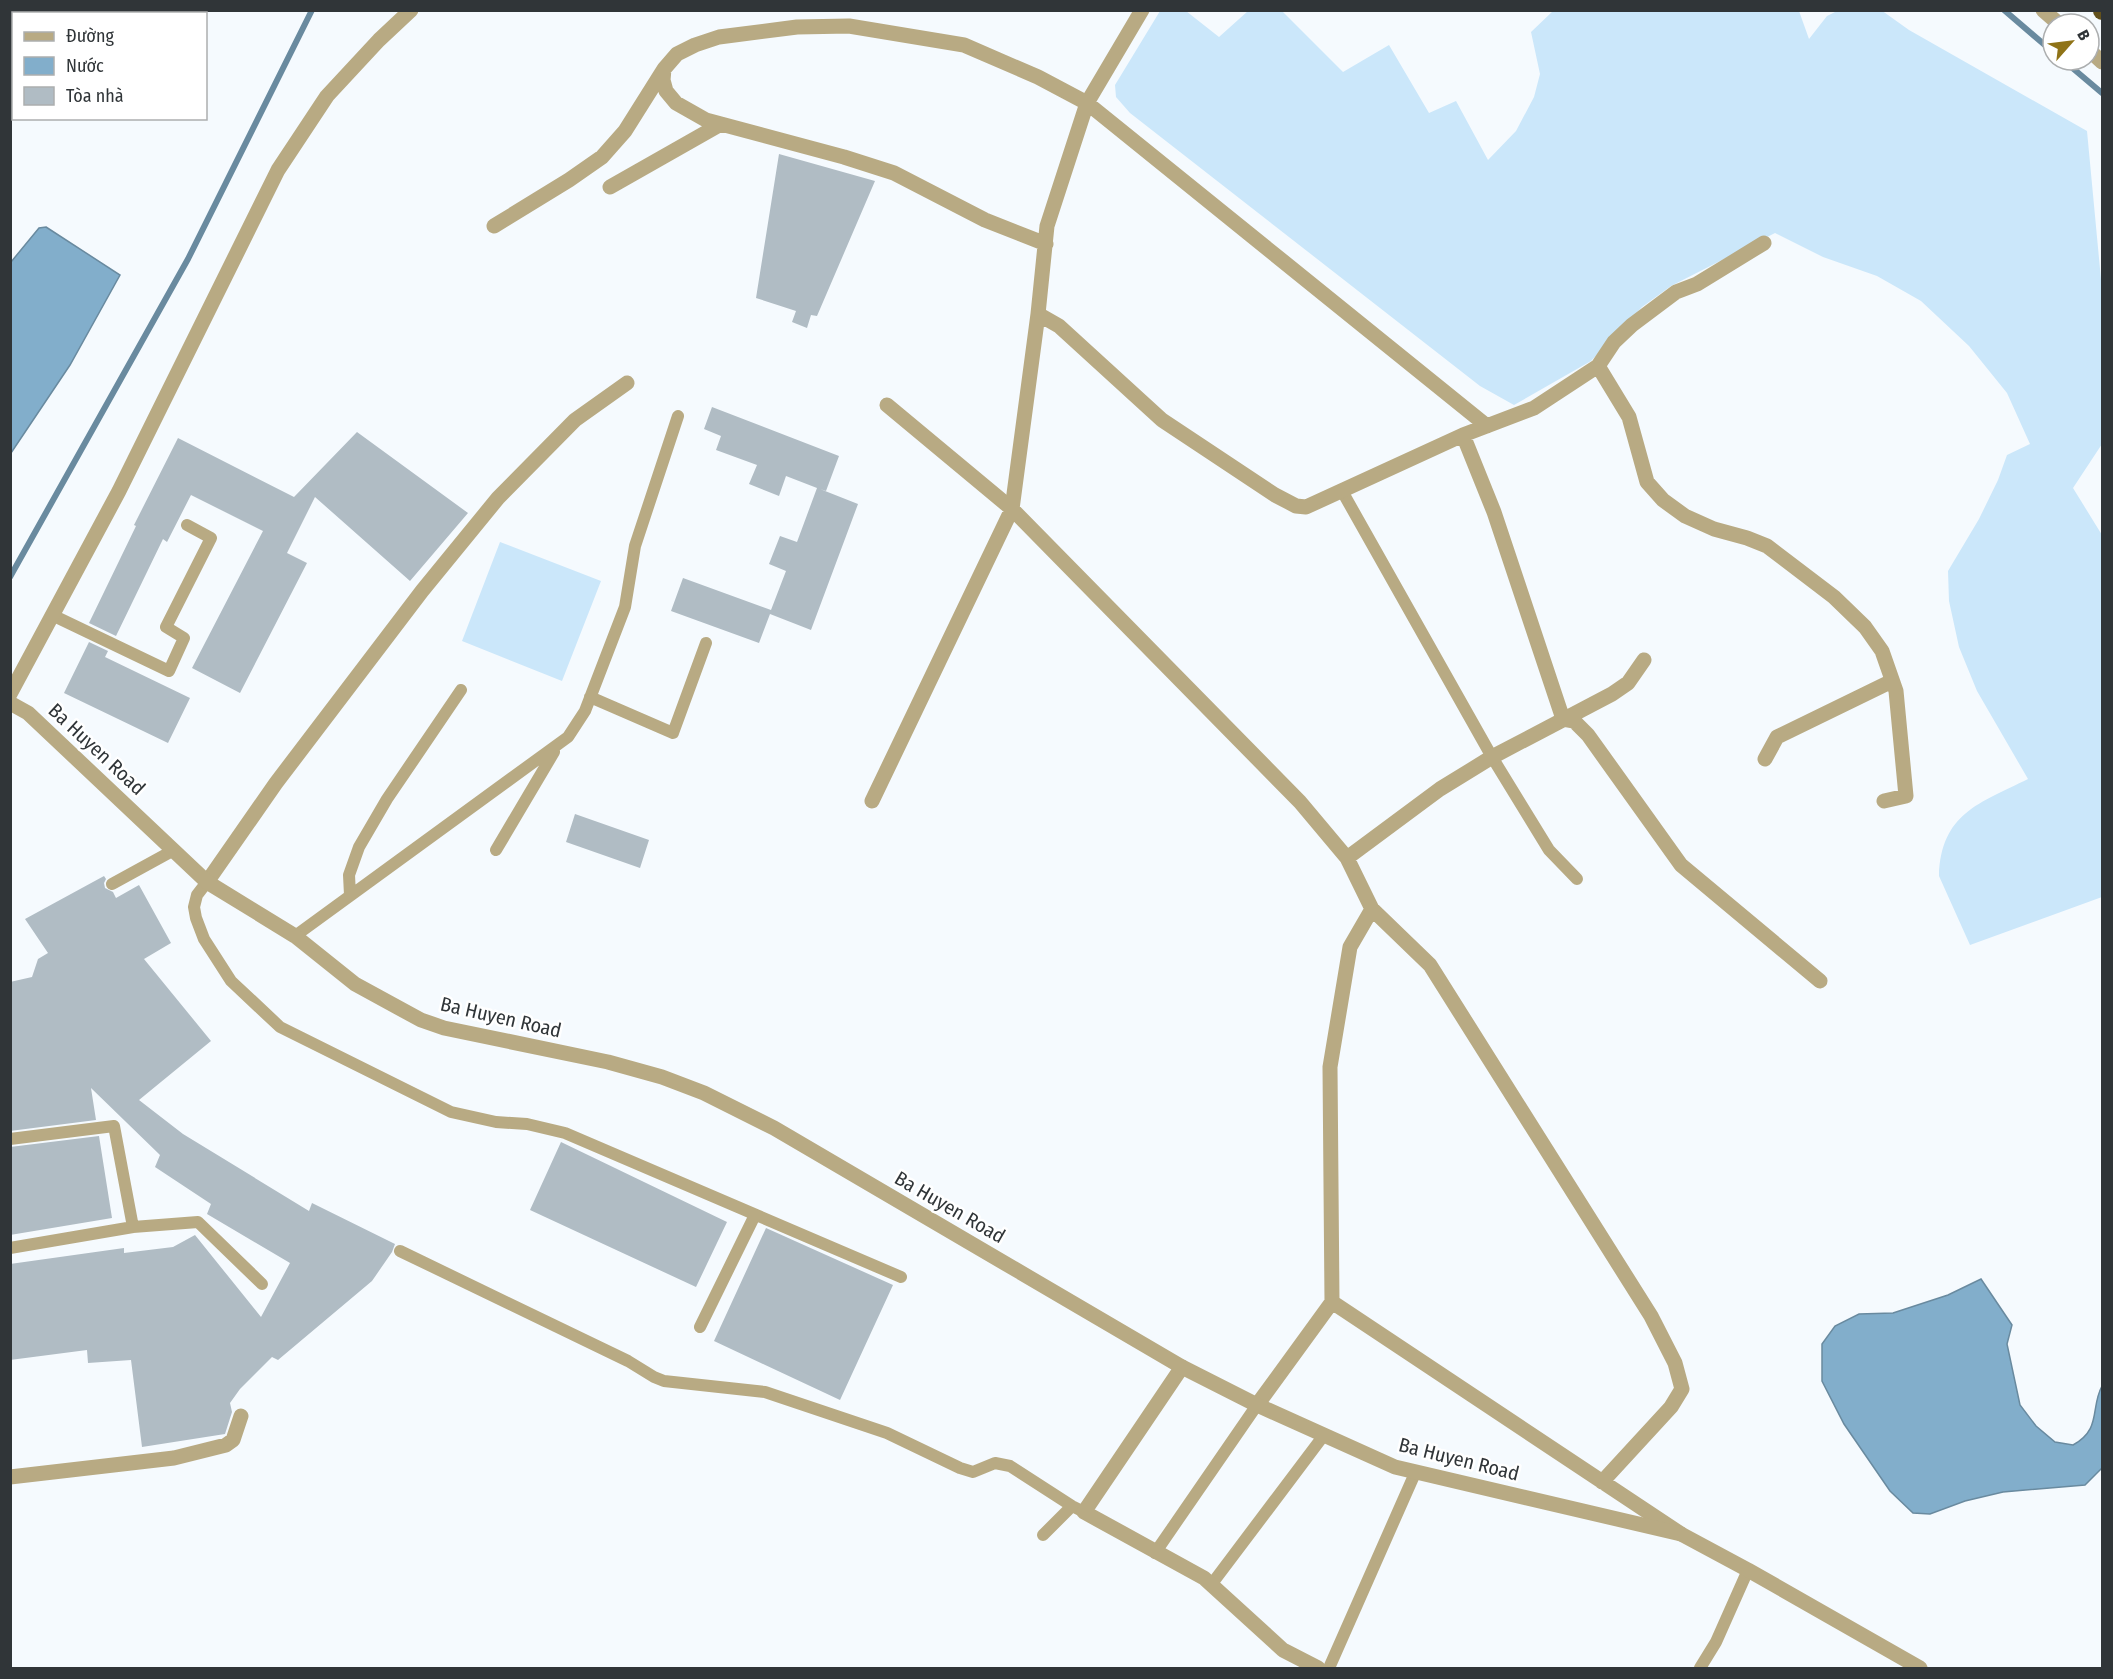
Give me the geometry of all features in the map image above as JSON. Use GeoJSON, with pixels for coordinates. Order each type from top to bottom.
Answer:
{"type":"FeatureCollection","features":[{"type":"Feature","properties":{"kind":"street"},"geometry":{"type":"LineString","coordinates":[[10,694],[119,491],[278,170],[327,96],[411,10]]}},
{"type":"Feature","properties":{"kind":"street"},"geometry":{"type":"LineString","coordinates":[[872,801],[1012,509],[1038,314],[1047,226],[1087,103],[1142,10]]}},
{"type":"Feature","properties":{"kind":"street"},"geometry":{"type":"LineString","coordinates":[[494,226],[602,157],[625,131],[664,69],[677,54],[695,45],[719,37],[797,27],[849,26],[964,45],[1038,77],[1087,103],[1487,426]]}},
{"type":"Feature","properties":{"kind":"street"},"geometry":{"type":"LineString","coordinates":[[664,69],[663,80],[666,91],[676,103],[706,120],[844,157],[894,173],[985,220],[1046,244]]}},
{"type":"Feature","properties":{"kind":"street"},"geometry":{"type":"LineString","coordinates":[[610,188],[721,124]]}},
{"type":"Feature","properties":{"kind":"street"},"geometry":{"type":"LineString","coordinates":[[1038,314],[1059,326],[1162,420],[1275,495],[1301,507],[1342,491],[1463,435],[1534,408],[1598,366],[1614,342],[1632,325],[1676,292],[1697,284],[1764,243]]}},
{"type":"Feature","properties":{"kind":"street"},"geometry":{"type":"LineString","coordinates":[[1598,366],[1629,417],[1647,482],[1663,500],[1684,516],[1714,529],[1767,546],[1811,579],[1865,627],[1882,651],[1896,691],[1906,796],[1884,801]]}},
{"type":"Feature","properties":{"kind":"street"},"geometry":{"type":"LineString","coordinates":[[207,882],[290,764],[422,591],[498,498],[575,420],[627,383]]}},
{"type":"Feature","properties":{"kind":"street"},"geometry":{"type":"LineString","coordinates":[[886,405],[1012,509],[1300,802],[1347,858],[1372,909],[1430,965],[1651,1316],[1676,1363],[1682,1389],[1671,1407],[1602,1482]]}},
{"type":"Feature","properties":{"kind":"street"},"geometry":{"type":"LineString","coordinates":[[1463,435],[1494,512],[1563,719]]}},
{"type":"Feature","properties":{"kind":"street"},"geometry":{"type":"LineString","coordinates":[[1347,858],[1440,789],[1492,757],[1598,702],[1629,683],[1644,660]]}},
{"type":"Feature","properties":{"kind":"street"},"geometry":{"type":"LineString","coordinates":[[1765,759],[1777,736],[1892,681]]}},
{"type":"Feature","properties":{"kind":"street","name":"Ba Huyen Road"},"geometry":{"type":"LineString","coordinates":[[10,704],[28,713],[207,882],[295,936],[355,984],[421,1020],[444,1028],[634,1068],[704,1093],[774,1128],[1182,1367],[1257,1405],[1395,1467],[1681,1534],[1920,1668]]}},
{"type":"Feature","properties":{"kind":"street"},"geometry":{"type":"LineString","coordinates":[[1563,719],[1574,721],[1588,735],[1682,865],[1820,981]]}},
{"type":"Feature","properties":{"kind":"street"},"geometry":{"type":"LineString","coordinates":[[1257,1405],[1332,1302],[1330,1067],[1350,947],[1372,909]]}},
{"type":"Feature","properties":{"kind":"street"},"geometry":{"type":"LineString","coordinates":[[1332,1302],[1681,1534]]}},
{"type":"Feature","properties":{"kind":"street"},"geometry":{"type":"LineString","coordinates":[[1182,1367],[1078,1509],[1204,1578],[1283,1650],[1318,1668]]}},
{"type":"Feature","properties":{"kind":"street"},"geometry":{"type":"LineString","coordinates":[[10,1477],[174,1458],[226,1446],[233,1440],[241,1416]]}},
{"type":"Feature","properties":{"kind":"lane"},"geometry":{"type":"LineString","coordinates":[[295,936],[568,737],[585,711],[625,607],[635,546],[678,417]]}},
{"type":"Feature","properties":{"kind":"lane"},"geometry":{"type":"LineString","coordinates":[[1342,491],[1492,757],[1550,850],[1577,879]]}},
{"type":"Feature","properties":{"kind":"lane"},"geometry":{"type":"LineString","coordinates":[[52,615],[169,671],[184,638],[165,627],[211,538],[187,525]]}},
{"type":"Feature","properties":{"kind":"lane"},"geometry":{"type":"LineString","coordinates":[[590,697],[673,733],[705,643]]}},
{"type":"Feature","properties":{"kind":"lane"},"geometry":{"type":"LineString","coordinates":[[350,895],[349,875],[359,847],[387,799],[461,690]]}},
{"type":"Feature","properties":{"kind":"lane"},"geometry":{"type":"LineString","coordinates":[[496,850],[558,746]]}},
{"type":"Feature","properties":{"kind":"lane"},"geometry":{"type":"LineString","coordinates":[[112,884],[174,850]]}},
{"type":"Feature","properties":{"kind":"lane"},"geometry":{"type":"LineString","coordinates":[[207,882],[197,895],[194,907],[204,939],[231,981],[280,1027],[451,1112],[496,1122],[527,1124],[566,1133],[901,1277]]}},
{"type":"Feature","properties":{"kind":"lane"},"geometry":{"type":"LineString","coordinates":[[10,1139],[114,1126],[133,1227]]}},
{"type":"Feature","properties":{"kind":"lane"},"geometry":{"type":"LineString","coordinates":[[700,1327],[755,1215]]}},
{"type":"Feature","properties":{"kind":"lane"},"geometry":{"type":"LineString","coordinates":[[10,1248],[133,1227],[198,1222],[262,1284]]}},
{"type":"Feature","properties":{"kind":"lane"},"geometry":{"type":"LineString","coordinates":[[400,1251],[628,1361],[664,1381],[765,1392],[877,1429],[973,1472],[995,1463],[1010,1466],[1078,1509],[1043,1535]]}},
{"type":"Feature","properties":{"kind":"lane"},"geometry":{"type":"LineString","coordinates":[[1155,1553],[1257,1405]]}},
{"type":"Feature","properties":{"kind":"lane"},"geometry":{"type":"LineString","coordinates":[[1211,1585],[1324,1435]]}},
{"type":"Feature","properties":{"kind":"lane"},"geometry":{"type":"LineString","coordinates":[[1329,1668],[1416,1472]]}},
{"type":"Feature","properties":{"kind":"lane"},"geometry":{"type":"LineString","coordinates":[[1700,1668],[1716,1642],[1748,1570]]}},
{"type":"Feature","properties":{"kind":"shaded area"},"geometry":{"type":"Polygon","coordinates":[[[1881,10],[1909,30],[2087,131],[2102,290],[2102,444],[2073,488],[2102,535],[2102,897],[1970,945],[1939,876],[1941,855],[1955,824],[1966,813],[1994,795],[2028,779],[1977,691],[1959,647],[1949,601],[1948,571],[1979,519],[2007,455],[2030,444],[2007,393],[1969,346],[1921,301],[1877,276],[1823,257],[1775,233],[1671,286],[1642,307],[1591,361],[1514,405],[1480,386],[1130,113],[1116,97],[1115,85],[1160,11],[1186,11],[1219,37],[1248,11],[1282,11],[1343,72],[1389,45],[1429,113],[1456,101],[1488,160],[1516,131],[1534,97],[1540,74],[1531,32],[1553,11],[1799,11],[1809,39],[1827,16],[1837,11],[1881,10]]]}},
{"type":"Feature","properties":{"kind":"shaded area"},"geometry":{"type":"Polygon","coordinates":[[[500,542],[601,581],[562,681],[462,641],[500,542]]]}},
{"type":"Feature","properties":{"kind":"water"},"geometry":{"type":"Polygon","coordinates":[[[46,227],[120,275],[70,365],[11,453],[11,262],[39,228],[46,227]]]}},
{"type":"Feature","properties":{"kind":"water"},"geometry":{"type":"Polygon","coordinates":[[[1981,1279],[2012,1325],[2007,1344],[2020,1405],[2036,1426],[2055,1442],[2073,1445],[2082,1439],[2092,1425],[2098,1394],[2102,1386],[2102,1468],[2085,1485],[2003,1492],[1965,1501],[1930,1514],[1913,1513],[1890,1491],[1844,1424],[1822,1381],[1822,1344],[1835,1326],[1859,1314],[1893,1313],[1948,1295],[1981,1279]]]}},
{"type":"Feature","properties":{"kind":"building"},"geometry":{"type":"Polygon","coordinates":[[[779,154],[875,181],[817,316],[811,315],[807,328],[792,322],[796,311],[756,298],[779,154]]]}},
{"type":"Feature","properties":{"kind":"building"},"geometry":{"type":"Polygon","coordinates":[[[712,407],[839,456],[826,491],[820,489],[858,504],[811,630],[770,614],[759,643],[671,611],[683,578],[771,610],[786,571],[769,564],[780,536],[797,542],[817,488],[786,476],[779,496],[749,484],[757,465],[716,450],[721,436],[704,429],[712,407]]]}},
{"type":"Feature","properties":{"kind":"building"},"geometry":{"type":"Polygon","coordinates":[[[357,432],[468,513],[410,581],[315,497],[287,553],[307,563],[240,693],[192,668],[263,531],[191,495],[167,542],[163,539],[116,636],[89,623],[136,526],[134,525],[178,438],[294,497],[357,432]]]}},
{"type":"Feature","properties":{"kind":"building"},"geometry":{"type":"Polygon","coordinates":[[[89,642],[108,651],[105,657],[190,698],[168,743],[64,693],[89,642]]]}},
{"type":"Feature","properties":{"kind":"building"},"geometry":{"type":"Polygon","coordinates":[[[575,814],[649,840],[640,868],[566,842],[575,814]]]}},
{"type":"Feature","properties":{"kind":"building"},"geometry":{"type":"Polygon","coordinates":[[[104,876],[105,888],[113,892],[116,898],[139,885],[171,943],[144,959],[211,1041],[139,1100],[183,1134],[309,1211],[312,1203],[395,1244],[372,1281],[278,1360],[272,1357],[240,1389],[230,1403],[232,1412],[225,1434],[142,1447],[131,1360],[88,1363],[87,1350],[10,1360],[10,1264],[124,1248],[124,1253],[173,1247],[195,1235],[261,1317],[290,1263],[207,1214],[211,1204],[155,1167],[160,1155],[91,1088],[96,1120],[10,1131],[10,982],[32,977],[38,959],[48,953],[25,919],[104,876]]]}},
{"type":"Feature","properties":{"kind":"building"},"geometry":{"type":"Polygon","coordinates":[[[99,1136],[112,1218],[10,1235],[10,1147],[99,1136]]]}},
{"type":"Feature","properties":{"kind":"building"},"geometry":{"type":"Polygon","coordinates":[[[561,1142],[727,1222],[696,1287],[530,1210],[561,1142]]]}},
{"type":"Feature","properties":{"kind":"building"},"geometry":{"type":"Polygon","coordinates":[[[766,1228],[893,1285],[840,1400],[714,1341],[766,1228]]]}},
{"type":"Feature","properties":{"kind":"waterway"},"geometry":{"type":"LineString","coordinates":[[10,577],[188,259],[312,10]]}},
{"type":"Feature","properties":{"kind":"waterway"},"geometry":{"type":"LineString","coordinates":[[2004,10],[2041,42]]}},
{"type":"Feature","properties":{"kind":"waterway"},"geometry":{"type":"LineString","coordinates":[[2077,72],[2102,93]]}}]}
